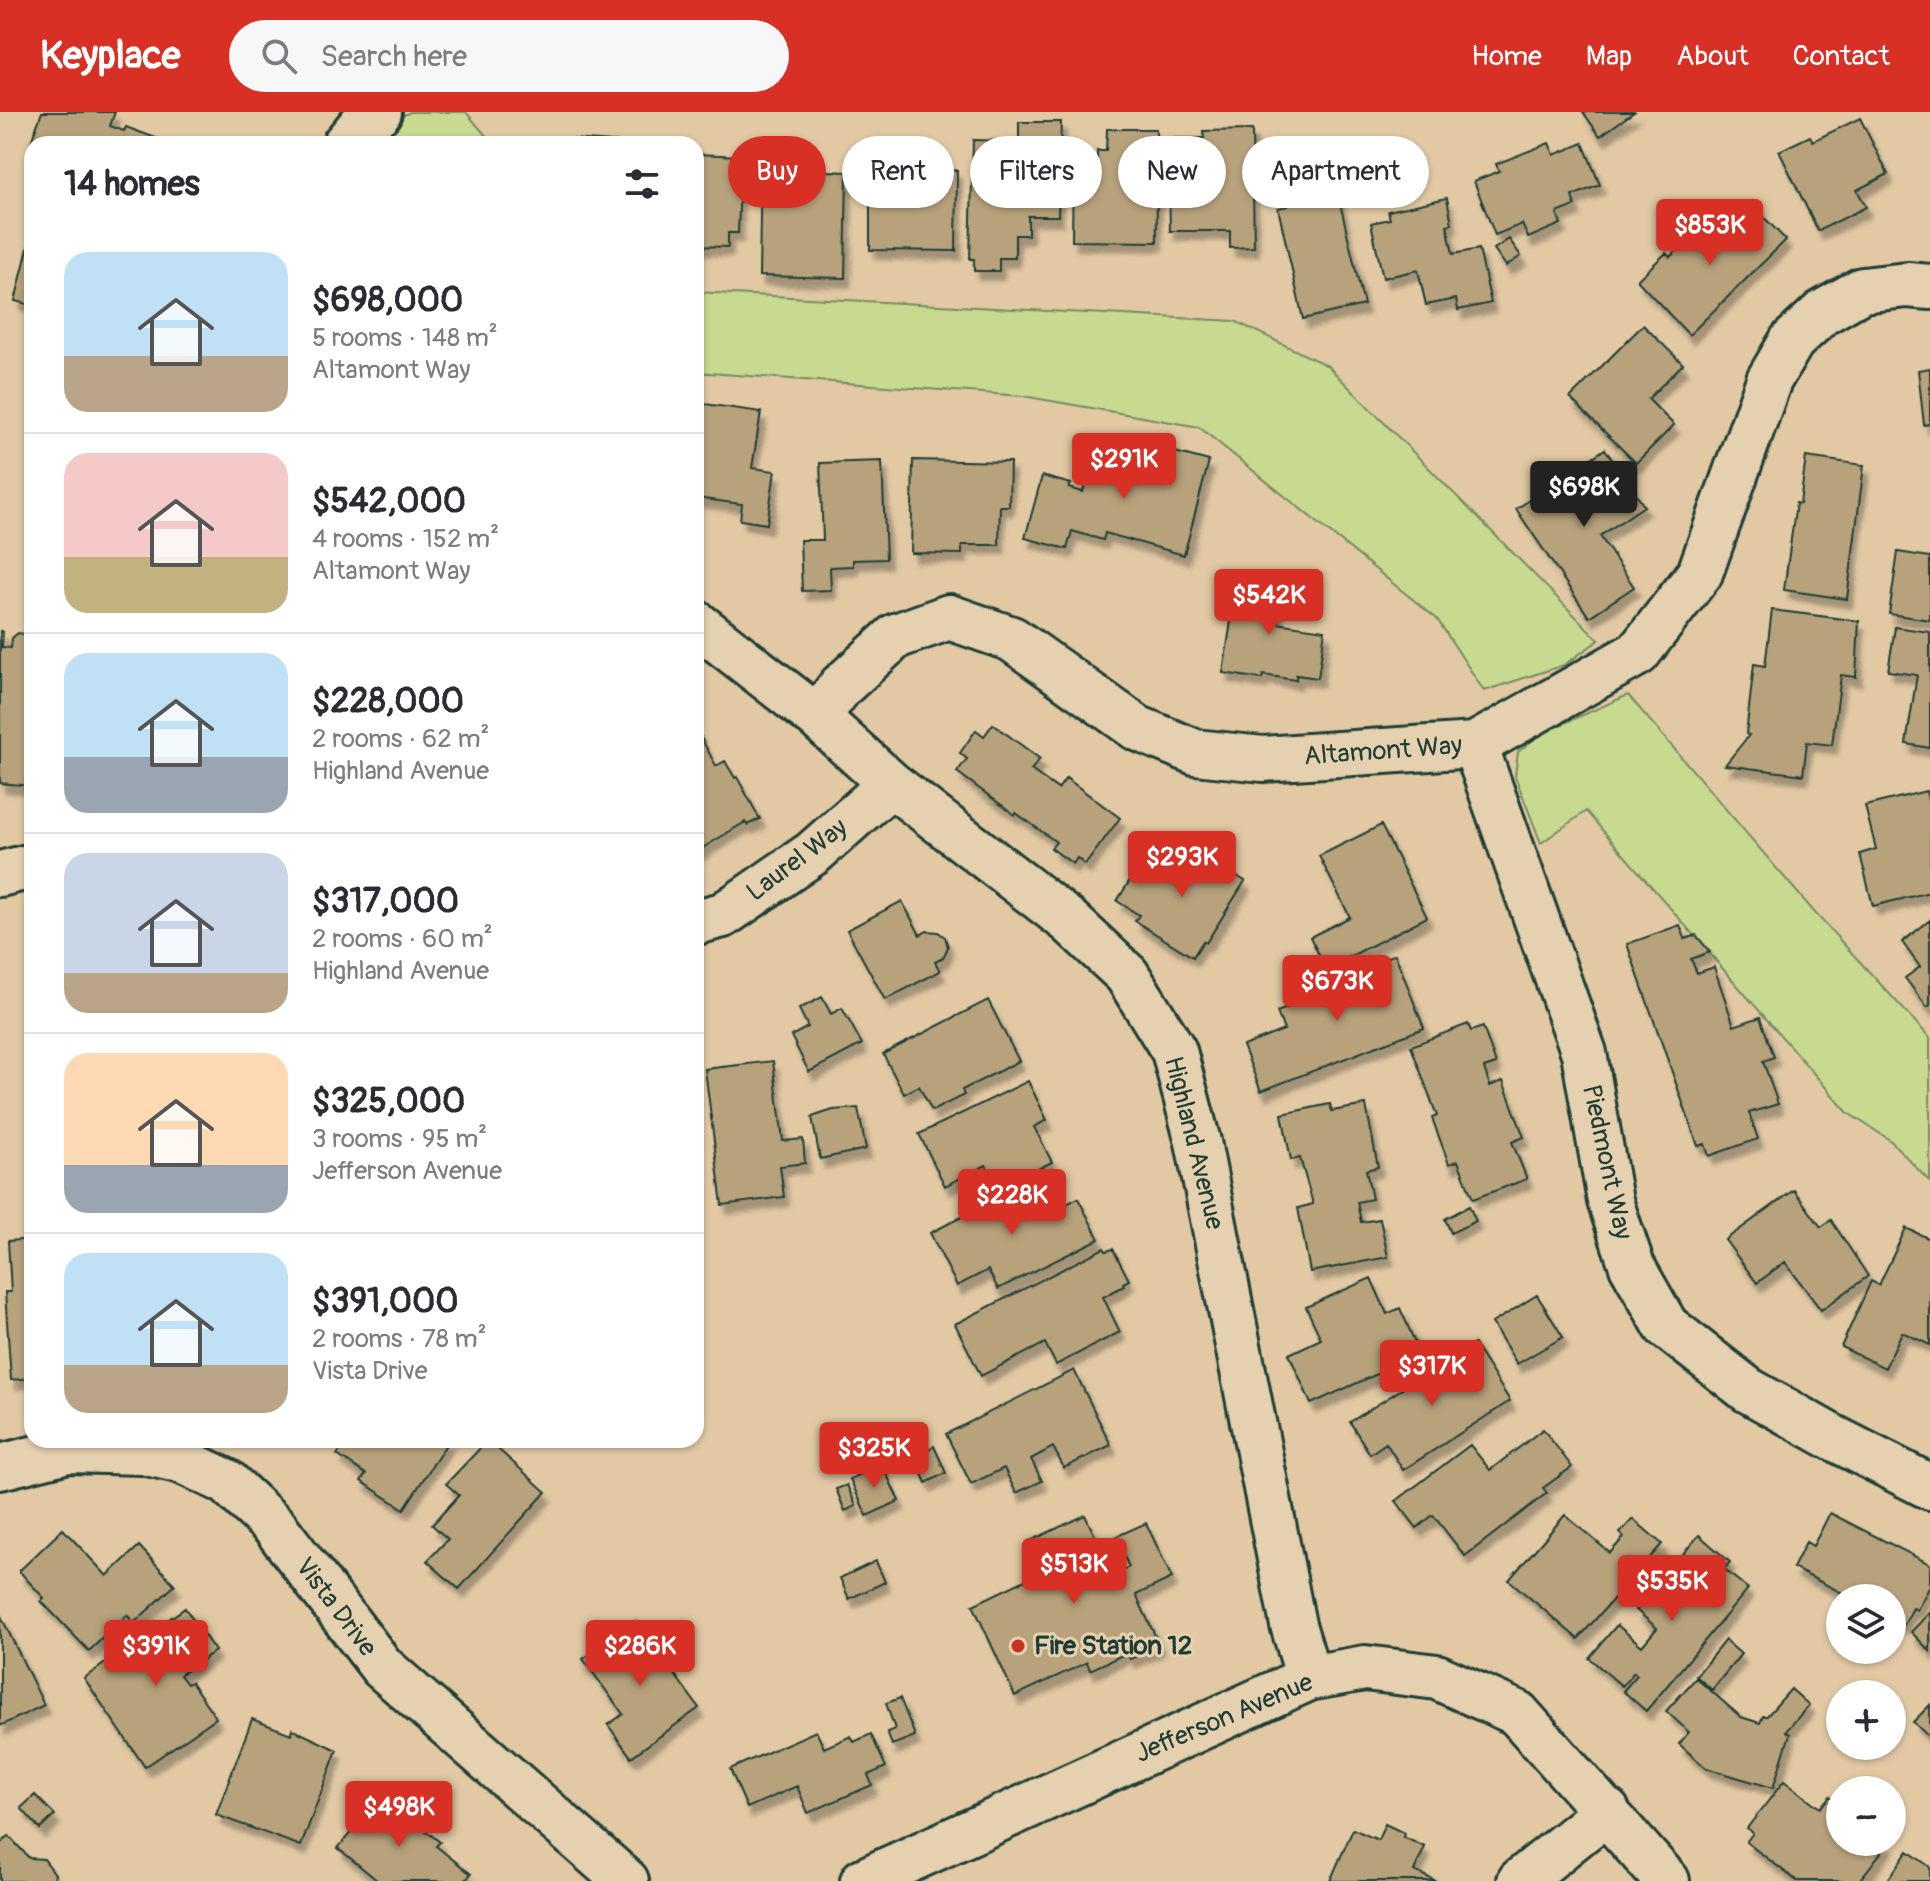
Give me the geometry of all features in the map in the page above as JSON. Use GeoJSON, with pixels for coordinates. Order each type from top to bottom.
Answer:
{"type":"FeatureCollection","features":[{"type":"Feature","properties":{"kind":"street"},"geometry":{"type":"LineString","coordinates":[[352,136],[365,120],[379,112]]}},
{"type":"Feature","properties":{"kind":"street","name":"Altamont Way"},"geometry":{"type":"LineString","coordinates":[[817,717],[841,686],[896,636],[949,617],[1012,639],[1137,728],[1195,752],[1263,759],[1475,745],[1638,653],[1700,573],[1769,380],[1792,341],[1822,313],[1862,290],[1907,285],[1930,287]]}},
{"type":"Feature","properties":{"kind":"street","name":"Highland Avenue"},"geometry":{"type":"LineString","coordinates":[[704,629],[817,717],[891,784],[1069,921],[1127,975],[1174,1051],[1198,1142],[1293,1625],[1309,1678]]}},
{"type":"Feature","properties":{"kind":"street","name":"Piedmont Way"},"geometry":{"type":"LineString","coordinates":[[1475,745],[1584,1053],[1610,1201],[1632,1266],[1666,1326],[1748,1390],[1930,1487]]}},
{"type":"Feature","properties":{"kind":"street","name":"Laurel Way"},"geometry":{"type":"LineString","coordinates":[[704,920],[723,915],[813,853],[891,784]]}},
{"type":"Feature","properties":{"kind":"street"},"geometry":{"type":"LineString","coordinates":[[0,874],[24,868]]}},
{"type":"Feature","properties":{"kind":"street","name":"Vista Drive"},"geometry":{"type":"LineString","coordinates":[[0,1467],[68,1450],[143,1452],[182,1461],[227,1482],[275,1527],[382,1667],[626,1881]]}},
{"type":"Feature","properties":{"kind":"street","name":"Jefferson Avenue"},"geometry":{"type":"LineString","coordinates":[[863,1881],[1309,1678],[1365,1668],[1437,1677],[1517,1713],[1667,1881]]}},
{"type":"Feature","properties":{"kind":"street"},"geometry":{"type":"LineString","coordinates":[[1520,1881],[1607,1811]]}},
{"type":"Feature","properties":{"kind":"green space"},"geometry":{"type":"Polygon","coordinates":[[[410,112],[466,112],[486,136],[370,136],[376,129],[410,112]]]}},
{"type":"Feature","properties":{"kind":"green space"},"geometry":{"type":"Polygon","coordinates":[[[704,292],[1235,321],[1328,366],[1599,640],[1564,665],[1484,691],[1437,619],[1199,427],[1023,396],[704,373],[704,292]]]}},
{"type":"Feature","properties":{"kind":"green space"},"geometry":{"type":"Polygon","coordinates":[[[1628,695],[1815,913],[1930,1038],[1930,1182],[1890,1140],[1848,1113],[1586,811],[1541,843],[1515,776],[1518,752],[1542,733],[1628,695]]]}},
{"type":"Feature","properties":{"kind":"building"},"geometry":{"type":"Polygon","coordinates":[[[42,112],[115,112],[110,126],[124,131],[126,127],[150,136],[33,136],[42,112]]]}},
{"type":"Feature","properties":{"kind":"building"},"geometry":{"type":"Polygon","coordinates":[[[1583,112],[1634,112],[1600,136],[1583,112]]]}},
{"type":"Feature","properties":{"kind":"building"},"geometry":{"type":"Polygon","coordinates":[[[1860,118],[1888,174],[1857,190],[1866,207],[1818,231],[1779,151],[1810,136],[1813,141],[1860,118]]]}},
{"type":"Feature","properties":{"kind":"building"},"geometry":{"type":"Polygon","coordinates":[[[1019,122],[1061,122],[1061,136],[1019,136],[1019,122]]]}},
{"type":"Feature","properties":{"kind":"building"},"geometry":{"type":"Polygon","coordinates":[[[1107,129],[1156,129],[1156,136],[1118,136],[1118,208],[1157,208],[1157,242],[1072,241],[1072,208],[1102,208],[1102,151],[1106,151],[1107,129]]]}},
{"type":"Feature","properties":{"kind":"building"},"geometry":{"type":"Polygon","coordinates":[[[1252,130],[1252,136],[1242,136],[1242,208],[1253,208],[1254,247],[1230,248],[1230,231],[1170,231],[1170,208],[1226,208],[1226,136],[1204,136],[1203,131],[1252,130]]]}},
{"type":"Feature","properties":{"kind":"building"},"geometry":{"type":"Polygon","coordinates":[[[1549,143],[1554,155],[1583,143],[1600,185],[1572,196],[1575,206],[1557,213],[1561,224],[1528,238],[1522,224],[1495,235],[1474,181],[1499,171],[1496,164],[1549,143]]]}},
{"type":"Feature","properties":{"kind":"building"},"geometry":{"type":"Polygon","coordinates":[[[704,154],[728,155],[728,208],[739,208],[738,233],[728,233],[728,247],[704,246],[704,154]]]}},
{"type":"Feature","properties":{"kind":"building"},"geometry":{"type":"Polygon","coordinates":[[[954,170],[957,170],[956,251],[870,250],[870,208],[954,208],[954,170]]]}},
{"type":"Feature","properties":{"kind":"building"},"geometry":{"type":"Polygon","coordinates":[[[826,171],[842,172],[842,208],[846,208],[845,278],[759,276],[760,208],[826,208],[826,171]]]}},
{"type":"Feature","properties":{"kind":"building"},"geometry":{"type":"Polygon","coordinates":[[[1447,198],[1452,224],[1447,225],[1453,254],[1479,249],[1491,303],[1458,310],[1456,299],[1426,305],[1418,270],[1383,278],[1371,223],[1390,219],[1388,211],[1429,208],[1429,202],[1447,198]]]}},
{"type":"Feature","properties":{"kind":"building"},"geometry":{"type":"Polygon","coordinates":[[[1752,205],[1786,240],[1689,335],[1637,280],[1666,253],[1670,257],[1710,218],[1723,232],[1752,205]]]}},
{"type":"Feature","properties":{"kind":"building"},"geometry":{"type":"Polygon","coordinates":[[[971,208],[1058,208],[1058,216],[1028,216],[1028,235],[1015,235],[1015,258],[999,258],[999,271],[974,271],[974,259],[970,259],[971,208]]]}},
{"type":"Feature","properties":{"kind":"building"},"geometry":{"type":"Polygon","coordinates":[[[1278,208],[1341,208],[1364,305],[1303,319],[1278,208]]]}},
{"type":"Feature","properties":{"kind":"building"},"geometry":{"type":"Polygon","coordinates":[[[1509,239],[1521,256],[1506,266],[1494,249],[1509,239]]]}},
{"type":"Feature","properties":{"kind":"building"},"geometry":{"type":"Polygon","coordinates":[[[24,264],[24,303],[15,301],[24,264]]]}},
{"type":"Feature","properties":{"kind":"building"},"geometry":{"type":"Polygon","coordinates":[[[1643,325],[1683,364],[1648,399],[1674,425],[1636,463],[1570,398],[1643,325]]]}},
{"type":"Feature","properties":{"kind":"building"},"geometry":{"type":"Polygon","coordinates":[[[1930,368],[1930,424],[1924,425],[1918,370],[1930,368]]]}},
{"type":"Feature","properties":{"kind":"building"},"geometry":{"type":"Polygon","coordinates":[[[704,404],[761,412],[752,468],[775,471],[767,524],[740,520],[742,504],[704,499],[704,404]]]}},
{"type":"Feature","properties":{"kind":"building"},"geometry":{"type":"Polygon","coordinates":[[[1141,443],[1209,461],[1184,555],[1105,533],[1103,540],[1072,531],[1067,549],[1025,538],[1042,476],[1071,484],[1069,488],[1083,492],[1093,456],[1126,464],[1130,447],[1139,450],[1141,443]]]}},
{"type":"Feature","properties":{"kind":"building"},"geometry":{"type":"Polygon","coordinates":[[[1605,449],[1644,506],[1600,536],[1634,587],[1589,617],[1516,509],[1605,449]]]}},
{"type":"Feature","properties":{"kind":"building"},"geometry":{"type":"Polygon","coordinates":[[[1806,457],[1864,465],[1847,599],[1784,590],[1806,457]]]}},
{"type":"Feature","properties":{"kind":"building"},"geometry":{"type":"Polygon","coordinates":[[[913,460],[1010,462],[1009,506],[1000,506],[999,545],[962,545],[962,554],[911,553],[913,460]]]}},
{"type":"Feature","properties":{"kind":"building"},"geometry":{"type":"Polygon","coordinates":[[[882,461],[886,559],[853,560],[853,566],[830,567],[831,590],[802,591],[800,540],[823,540],[820,463],[882,461]]]}},
{"type":"Feature","properties":{"kind":"building"},"geometry":{"type":"Polygon","coordinates":[[[1898,552],[1930,557],[1930,620],[1889,614],[1898,552]]]}},
{"type":"Feature","properties":{"kind":"building"},"geometry":{"type":"Polygon","coordinates":[[[1243,575],[1283,581],[1276,623],[1325,630],[1318,678],[1296,675],[1296,680],[1263,675],[1262,679],[1223,673],[1233,608],[1238,609],[1243,575]]]}},
{"type":"Feature","properties":{"kind":"building"},"geometry":{"type":"Polygon","coordinates":[[[1772,610],[1859,621],[1856,677],[1841,675],[1832,745],[1807,742],[1803,775],[1725,765],[1749,735],[1746,734],[1754,664],[1765,666],[1772,610]]]}},
{"type":"Feature","properties":{"kind":"building"},"geometry":{"type":"Polygon","coordinates":[[[1895,627],[1930,632],[1930,748],[1906,744],[1917,675],[1888,671],[1895,627]]]}},
{"type":"Feature","properties":{"kind":"building"},"geometry":{"type":"Polygon","coordinates":[[[0,631],[3,632],[2,647],[11,648],[12,638],[18,633],[24,634],[24,785],[0,783],[0,631]]]}},
{"type":"Feature","properties":{"kind":"building"},"geometry":{"type":"Polygon","coordinates":[[[993,724],[1040,759],[1031,770],[1058,789],[1066,778],[1120,818],[1085,865],[1077,858],[1073,864],[1051,848],[1056,842],[957,772],[967,759],[960,753],[976,730],[984,736],[993,724]]]}},
{"type":"Feature","properties":{"kind":"building"},"geometry":{"type":"Polygon","coordinates":[[[704,743],[716,766],[725,761],[737,777],[760,819],[747,825],[745,822],[704,847],[704,743]]]}},
{"type":"Feature","properties":{"kind":"building"},"geometry":{"type":"Polygon","coordinates":[[[1926,791],[1930,809],[1930,892],[1873,906],[1860,854],[1876,849],[1865,806],[1926,791]]]}},
{"type":"Feature","properties":{"kind":"building"},"geometry":{"type":"Polygon","coordinates":[[[1381,825],[1427,917],[1326,969],[1310,937],[1350,917],[1319,856],[1381,825]]]}},
{"type":"Feature","properties":{"kind":"building"},"geometry":{"type":"Polygon","coordinates":[[[1195,850],[1245,881],[1206,943],[1203,941],[1193,957],[1135,921],[1139,915],[1117,901],[1142,861],[1157,871],[1170,851],[1188,863],[1195,850]]]}},
{"type":"Feature","properties":{"kind":"building"},"geometry":{"type":"Polygon","coordinates":[[[902,901],[920,935],[927,931],[938,932],[945,937],[948,947],[943,958],[935,962],[940,971],[885,1000],[847,930],[902,901]]]}},
{"type":"Feature","properties":{"kind":"building"},"geometry":{"type":"Polygon","coordinates":[[[1930,920],[1930,1005],[1927,1007],[1905,978],[1920,967],[1902,942],[1930,920]]]}},
{"type":"Feature","properties":{"kind":"building"},"geometry":{"type":"Polygon","coordinates":[[[1680,925],[1685,939],[1696,935],[1710,952],[1691,959],[1697,973],[1714,967],[1734,1026],[1760,1017],[1774,1057],[1763,1061],[1778,1104],[1749,1113],[1758,1139],[1709,1156],[1705,1144],[1698,1146],[1627,944],[1680,925]]]}},
{"type":"Feature","properties":{"kind":"building"},"geometry":{"type":"Polygon","coordinates":[[[1395,954],[1424,1028],[1261,1091],[1243,1046],[1284,1030],[1277,1012],[1287,1008],[1285,1003],[1331,985],[1329,980],[1395,954]]]}},
{"type":"Feature","properties":{"kind":"building"},"geometry":{"type":"Polygon","coordinates":[[[822,997],[831,1014],[842,1008],[862,1044],[809,1072],[791,1036],[808,1027],[799,1009],[822,997]]]}},
{"type":"Feature","properties":{"kind":"building"},"geometry":{"type":"Polygon","coordinates":[[[988,1000],[1019,1061],[962,1090],[964,1095],[932,1111],[919,1086],[904,1094],[883,1054],[988,1000]]]}},
{"type":"Feature","properties":{"kind":"building"},"geometry":{"type":"Polygon","coordinates":[[[1468,1024],[1471,1031],[1483,1027],[1496,1064],[1484,1068],[1490,1086],[1503,1081],[1524,1137],[1512,1142],[1527,1179],[1473,1199],[1458,1161],[1449,1164],[1432,1118],[1437,1116],[1411,1046],[1468,1024]]]}},
{"type":"Feature","properties":{"kind":"building"},"geometry":{"type":"Polygon","coordinates":[[[773,1061],[783,1141],[803,1139],[805,1163],[780,1166],[784,1197],[722,1205],[705,1069],[773,1061]]]}},
{"type":"Feature","properties":{"kind":"building"},"geometry":{"type":"Polygon","coordinates":[[[1028,1081],[1047,1120],[1034,1127],[1052,1162],[998,1189],[986,1165],[945,1186],[919,1134],[1028,1081]]]}},
{"type":"Feature","properties":{"kind":"building"},"geometry":{"type":"Polygon","coordinates":[[[1330,1104],[1332,1111],[1366,1105],[1378,1167],[1366,1170],[1372,1199],[1357,1202],[1361,1222],[1380,1219],[1388,1257],[1310,1272],[1298,1208],[1313,1204],[1300,1158],[1291,1160],[1282,1114],[1330,1104]]]}},
{"type":"Feature","properties":{"kind":"building"},"geometry":{"type":"Polygon","coordinates":[[[858,1108],[866,1149],[820,1159],[812,1117],[833,1110],[858,1108]]]}},
{"type":"Feature","properties":{"kind":"building"},"geometry":{"type":"Polygon","coordinates":[[[1031,1182],[1047,1214],[1078,1198],[1099,1239],[998,1289],[988,1270],[957,1286],[930,1233],[1031,1182]]]}},
{"type":"Feature","properties":{"kind":"building"},"geometry":{"type":"Polygon","coordinates":[[[1794,1190],[1821,1227],[1831,1220],[1868,1276],[1821,1310],[1785,1262],[1757,1283],[1725,1240],[1794,1190]]]}},
{"type":"Feature","properties":{"kind":"building"},"geometry":{"type":"Polygon","coordinates":[[[1469,1206],[1476,1221],[1451,1233],[1445,1219],[1469,1206]]]}},
{"type":"Feature","properties":{"kind":"building"},"geometry":{"type":"Polygon","coordinates":[[[1906,1228],[1930,1239],[1930,1345],[1902,1332],[1885,1368],[1841,1347],[1871,1281],[1879,1285],[1906,1228]]]}},
{"type":"Feature","properties":{"kind":"building"},"geometry":{"type":"Polygon","coordinates":[[[24,1240],[24,1379],[11,1380],[5,1292],[11,1292],[8,1241],[24,1240]]]}},
{"type":"Feature","properties":{"kind":"building"},"geometry":{"type":"Polygon","coordinates":[[[1104,1248],[1106,1251],[1113,1249],[1129,1280],[1103,1297],[1120,1332],[1056,1365],[1045,1343],[981,1376],[955,1324],[1104,1248]]]}},
{"type":"Feature","properties":{"kind":"building"},"geometry":{"type":"Polygon","coordinates":[[[1371,1278],[1387,1314],[1400,1308],[1418,1349],[1405,1355],[1408,1360],[1311,1404],[1289,1354],[1321,1339],[1306,1307],[1371,1278]]]}},
{"type":"Feature","properties":{"kind":"building"},"geometry":{"type":"Polygon","coordinates":[[[1537,1295],[1563,1337],[1517,1364],[1492,1323],[1537,1295]]]}},
{"type":"Feature","properties":{"kind":"building"},"geometry":{"type":"Polygon","coordinates":[[[1474,1344],[1510,1401],[1403,1470],[1386,1443],[1370,1454],[1350,1422],[1408,1385],[1403,1377],[1424,1364],[1430,1373],[1474,1344]]]}},
{"type":"Feature","properties":{"kind":"building"},"geometry":{"type":"Polygon","coordinates":[[[1074,1370],[1111,1445],[1064,1468],[1053,1447],[1031,1459],[1042,1481],[1016,1493],[1004,1468],[971,1484],[946,1434],[1074,1370]]]}},
{"type":"Feature","properties":{"kind":"building"},"geometry":{"type":"Polygon","coordinates":[[[1543,1429],[1572,1467],[1543,1488],[1547,1493],[1465,1556],[1433,1515],[1417,1528],[1396,1501],[1470,1445],[1490,1470],[1543,1429]]]}},
{"type":"Feature","properties":{"kind":"building"},"geometry":{"type":"Polygon","coordinates":[[[934,1446],[946,1473],[926,1483],[914,1456],[934,1446]]]}},
{"type":"Feature","properties":{"kind":"building"},"geometry":{"type":"Polygon","coordinates":[[[342,1448],[444,1448],[404,1509],[361,1481],[366,1474],[337,1455],[342,1448]]]}},
{"type":"Feature","properties":{"kind":"building"},"geometry":{"type":"Polygon","coordinates":[[[480,1448],[497,1448],[546,1492],[459,1589],[427,1561],[448,1539],[432,1525],[459,1495],[446,1484],[480,1448]]]}},
{"type":"Feature","properties":{"kind":"building"},"geometry":{"type":"Polygon","coordinates":[[[882,1464],[899,1501],[867,1516],[850,1479],[882,1464]]]}},
{"type":"Feature","properties":{"kind":"building"},"geometry":{"type":"Polygon","coordinates":[[[847,1485],[856,1506],[845,1511],[836,1489],[847,1485]]]}},
{"type":"Feature","properties":{"kind":"building"},"geometry":{"type":"Polygon","coordinates":[[[1830,1513],[1930,1564],[1930,1586],[1917,1610],[1913,1608],[1906,1621],[1906,1584],[1826,1585],[1793,1568],[1806,1542],[1813,1546],[1830,1513]]]}},
{"type":"Feature","properties":{"kind":"building"},"geometry":{"type":"Polygon","coordinates":[[[1085,1515],[1113,1574],[1129,1567],[1115,1537],[1146,1523],[1172,1578],[1136,1595],[1160,1646],[1130,1659],[1127,1653],[1090,1670],[1087,1662],[1015,1696],[973,1605],[1042,1572],[1028,1542],[1085,1515]]]}},
{"type":"Feature","properties":{"kind":"building"},"geometry":{"type":"Polygon","coordinates":[[[1565,1515],[1610,1553],[1624,1537],[1620,1533],[1633,1519],[1662,1544],[1578,1639],[1509,1580],[1565,1515]]]}},
{"type":"Feature","properties":{"kind":"building"},"geometry":{"type":"Polygon","coordinates":[[[63,1529],[107,1576],[139,1546],[175,1585],[134,1623],[127,1615],[89,1651],[41,1601],[44,1598],[19,1571],[63,1529]]]}},
{"type":"Feature","properties":{"kind":"building"},"geometry":{"type":"Polygon","coordinates":[[[1699,1535],[1730,1562],[1724,1569],[1748,1589],[1646,1711],[1623,1691],[1637,1675],[1634,1672],[1622,1686],[1589,1658],[1617,1625],[1642,1646],[1657,1628],[1636,1610],[1699,1535]]]}},
{"type":"Feature","properties":{"kind":"building"},"geometry":{"type":"Polygon","coordinates":[[[876,1561],[885,1582],[849,1599],[840,1578],[876,1561]]]}},
{"type":"Feature","properties":{"kind":"building"},"geometry":{"type":"Polygon","coordinates":[[[185,1608],[215,1651],[180,1675],[187,1684],[191,1682],[216,1718],[145,1767],[84,1678],[185,1608]]]}},
{"type":"Feature","properties":{"kind":"building"},"geometry":{"type":"Polygon","coordinates":[[[1930,1612],[1930,1651],[1911,1632],[1930,1612]]]}},
{"type":"Feature","properties":{"kind":"building"},"geometry":{"type":"Polygon","coordinates":[[[0,1614],[44,1705],[0,1726],[0,1614]]]}},
{"type":"Feature","properties":{"kind":"building"},"geometry":{"type":"Polygon","coordinates":[[[636,1621],[699,1708],[631,1757],[608,1725],[623,1714],[583,1659],[636,1621]]]}},
{"type":"Feature","properties":{"kind":"building"},"geometry":{"type":"Polygon","coordinates":[[[1725,1640],[1741,1654],[1712,1690],[1696,1676],[1725,1640]]]}},
{"type":"Feature","properties":{"kind":"building"},"geometry":{"type":"Polygon","coordinates":[[[1696,1678],[1741,1717],[1760,1723],[1763,1716],[1767,1716],[1791,1689],[1809,1705],[1786,1731],[1790,1734],[1773,1788],[1706,1768],[1679,1744],[1689,1732],[1666,1711],[1696,1678]]]}},
{"type":"Feature","properties":{"kind":"building"},"geometry":{"type":"Polygon","coordinates":[[[900,1698],[915,1736],[892,1745],[887,1732],[895,1729],[886,1703],[900,1698]]]}},
{"type":"Feature","properties":{"kind":"building"},"geometry":{"type":"Polygon","coordinates":[[[1930,1705],[1930,1738],[1913,1722],[1930,1705]]]}},
{"type":"Feature","properties":{"kind":"building"},"geometry":{"type":"Polygon","coordinates":[[[252,1719],[291,1734],[292,1729],[337,1750],[301,1846],[216,1815],[252,1719]]]}},
{"type":"Feature","properties":{"kind":"building"},"geometry":{"type":"Polygon","coordinates":[[[816,1731],[824,1748],[851,1736],[854,1742],[871,1734],[886,1767],[868,1775],[872,1785],[808,1813],[797,1786],[747,1808],[730,1769],[816,1731]]]}},
{"type":"Feature","properties":{"kind":"building"},"geometry":{"type":"Polygon","coordinates":[[[1784,1781],[1820,1808],[1826,1801],[1826,1856],[1878,1856],[1859,1881],[1797,1881],[1746,1842],[1753,1833],[1747,1828],[1784,1781]]]}},
{"type":"Feature","properties":{"kind":"building"},"geometry":{"type":"Polygon","coordinates":[[[35,1795],[55,1815],[40,1829],[21,1808],[35,1795]]]}},
{"type":"Feature","properties":{"kind":"building"},"geometry":{"type":"Polygon","coordinates":[[[380,1797],[418,1829],[420,1826],[440,1842],[436,1846],[471,1874],[465,1881],[378,1881],[338,1848],[380,1797]]]}},
{"type":"Feature","properties":{"kind":"building"},"geometry":{"type":"Polygon","coordinates":[[[1385,1824],[1425,1847],[1414,1871],[1436,1881],[1330,1881],[1353,1829],[1378,1840],[1385,1824]]]}},
{"type":"Feature","properties":{"kind":"building"},"geometry":{"type":"Polygon","coordinates":[[[9,1836],[29,1858],[44,1859],[55,1874],[54,1881],[0,1881],[0,1844],[9,1836]]]}},
{"type":"Feature","properties":{"kind":"building"},"geometry":{"type":"Polygon","coordinates":[[[1908,1851],[1930,1867],[1930,1881],[1887,1881],[1908,1851]]]}},
{"type":"Feature","properties":{"kind":"place","name":"Fire Station 12"},"geometry":{"type":"Point","coordinates":[1018,1646]}}]}
